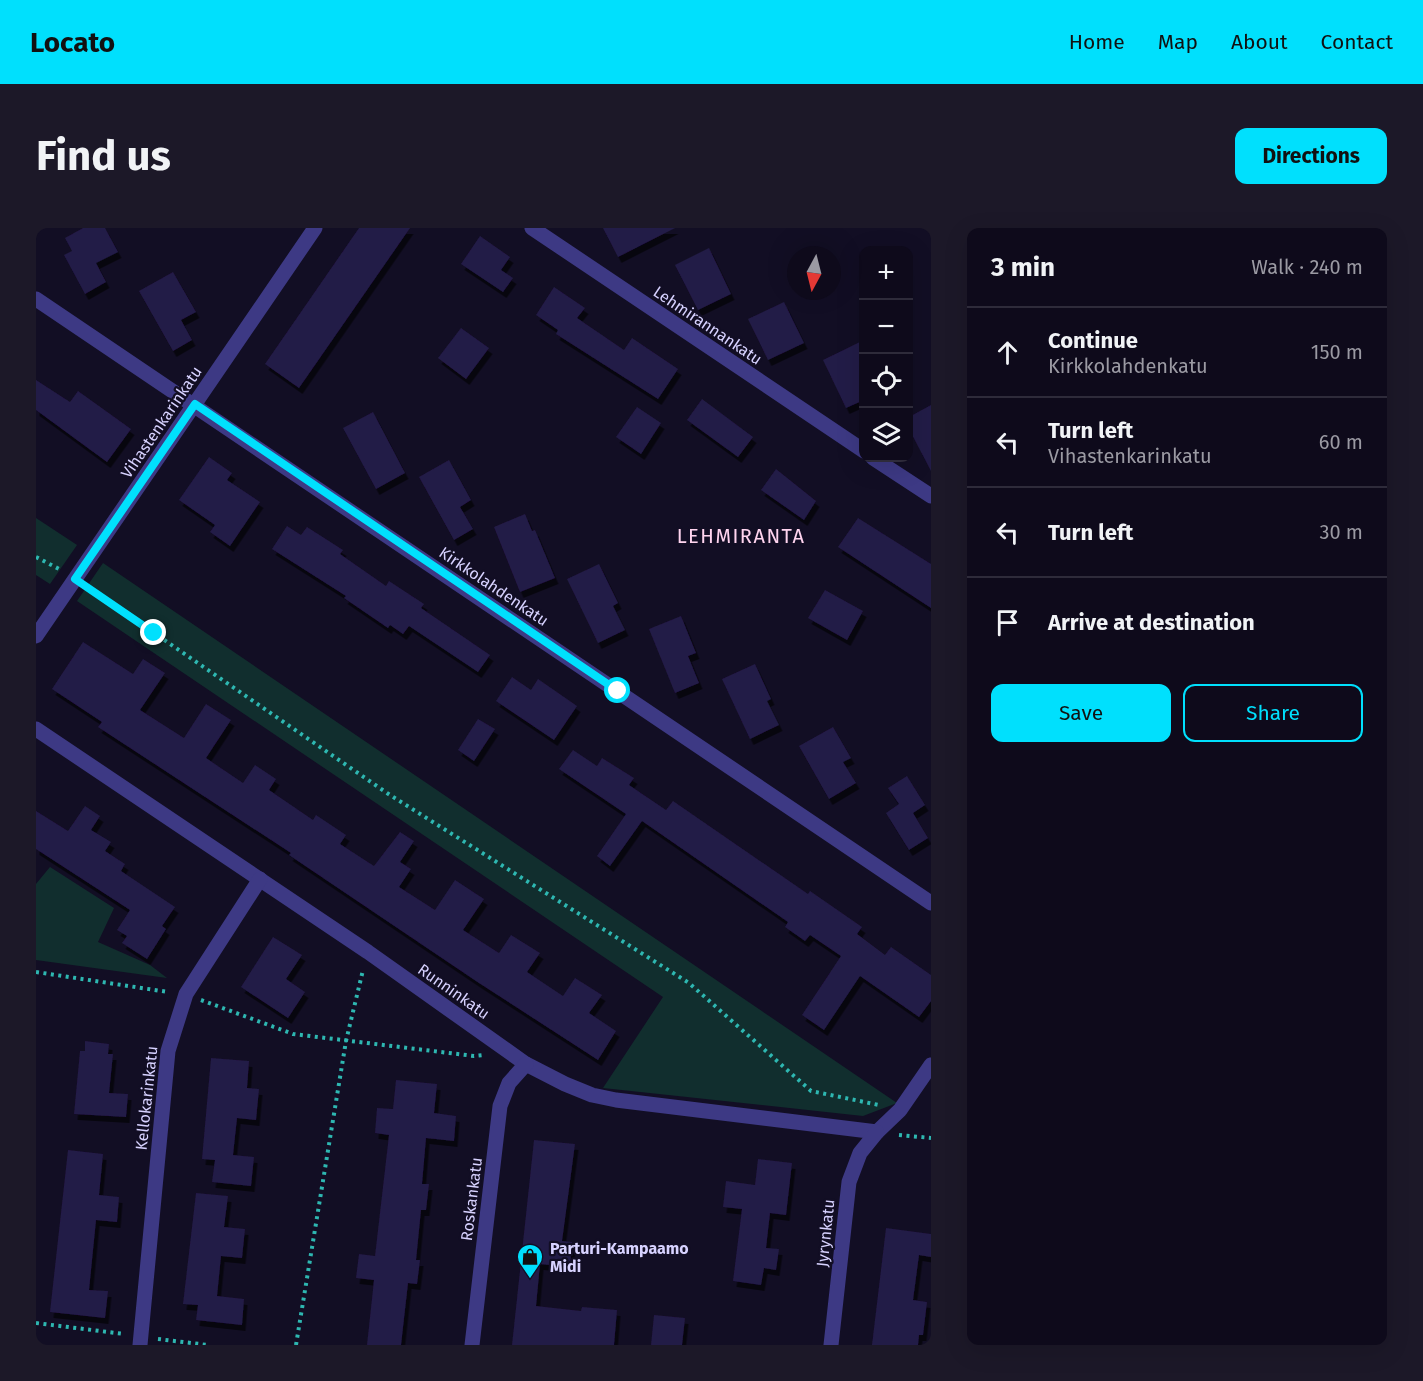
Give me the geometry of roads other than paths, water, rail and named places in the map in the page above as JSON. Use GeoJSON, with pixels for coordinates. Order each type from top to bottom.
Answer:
{"type":"FeatureCollection","features":[{"type":"Feature","properties":{"kind":"street","name":"Vihastenkarinkatu"},"geometry":{"type":"LineString","coordinates":[[36,636],[315,228]]}},
{"type":"Feature","properties":{"kind":"street","name":"Lehmirannankatu"},"geometry":{"type":"LineString","coordinates":[[532,228],[859,448]]}},
{"type":"Feature","properties":{"kind":"street","name":"Kirkkolahdenkatu"},"geometry":{"type":"LineString","coordinates":[[36,299],[195,404],[931,903]]}},
{"type":"Feature","properties":{"kind":"street"},"geometry":{"type":"LineString","coordinates":[[879,462],[931,496]]}},
{"type":"Feature","properties":{"kind":"street","name":"Runninkatu"},"geometry":{"type":"LineString","coordinates":[[36,729],[368,952],[526,1064],[592,1095],[877,1132]]}},
{"type":"Feature","properties":{"kind":"street","name":"Kellokarinkatu"},"geometry":{"type":"LineString","coordinates":[[140,1345],[168,1051],[186,994],[261,879]]}},
{"type":"Feature","properties":{"kind":"street","name":"Roskankatu"},"geometry":{"type":"LineString","coordinates":[[472,1345],[500,1106],[509,1083],[526,1064]]}},
{"type":"Feature","properties":{"kind":"street"},"geometry":{"type":"LineString","coordinates":[[877,1132],[900,1110],[931,1065]]}},
{"type":"Feature","properties":{"kind":"street","name":"Jyrynkatu"},"geometry":{"type":"LineString","coordinates":[[831,1345],[849,1182],[860,1153],[877,1132]]}},
{"type":"Feature","properties":{"kind":"place","name":"Parturi-Kampaamo Midi"},"geometry":{"type":"Point","coordinates":[530,1280]}},
{"type":"Feature","properties":{"kind":"district","name":"LEHMIRANTA"},"geometry":{"type":"Point","coordinates":[741,536]}}]}
